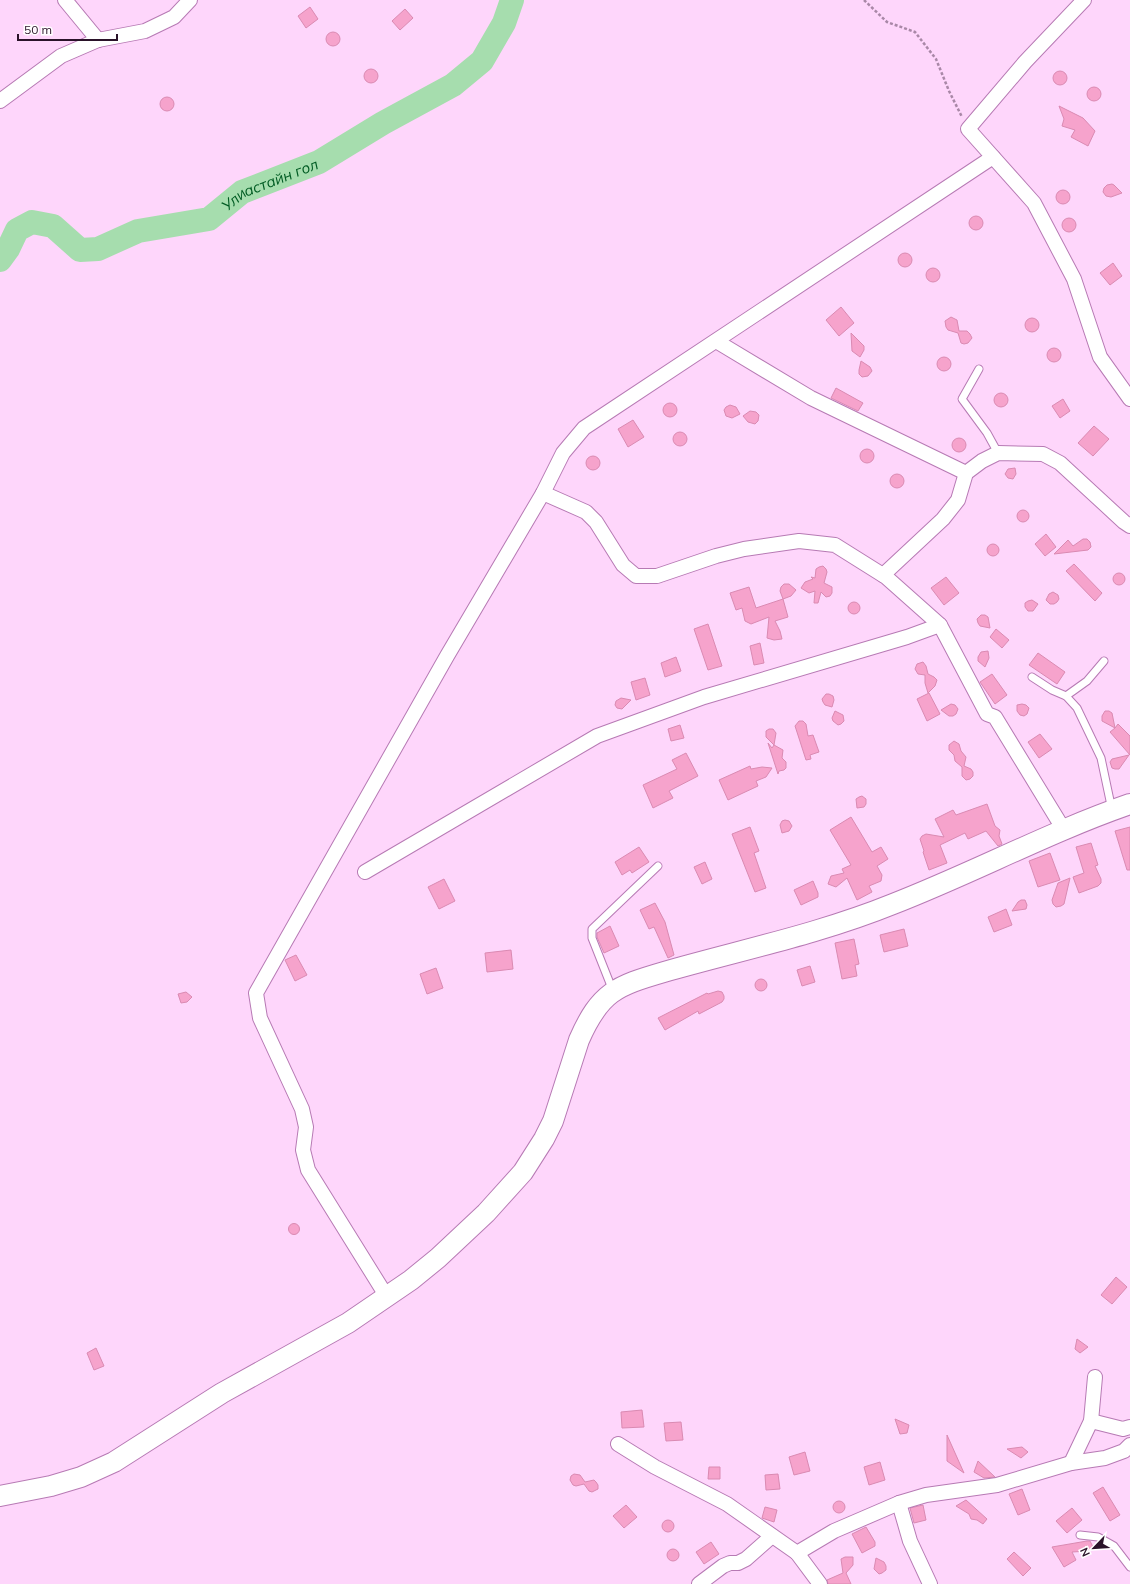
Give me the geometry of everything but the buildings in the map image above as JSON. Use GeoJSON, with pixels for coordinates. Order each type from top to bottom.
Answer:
{"type":"FeatureCollection","features":[{"type":"Feature","properties":{"kind":"street"},"geometry":{"type":"LineString","coordinates":[[65,0],[98,40]]}},
{"type":"Feature","properties":{"kind":"street"},"geometry":{"type":"LineString","coordinates":[[0,101],[61,56],[98,40],[145,32],[174,17],[190,0]]}},
{"type":"Feature","properties":{"kind":"street"},"geometry":{"type":"LineString","coordinates":[[1084,0],[1025,62],[968,129],[1034,203],[1074,279],[1100,357],[1130,399]]}},
{"type":"Feature","properties":{"kind":"street"},"geometry":{"type":"LineString","coordinates":[[387,1297],[308,1170],[303,1150],[306,1127],[302,1109],[260,1018],[256,993],[447,656],[543,493],[563,454],[584,428],[993,157]]}},
{"type":"Feature","properties":{"kind":"street"},"geometry":{"type":"LineString","coordinates":[[716,341],[810,398],[966,473]]}},
{"type":"Feature","properties":{"kind":"street"},"geometry":{"type":"LineString","coordinates":[[882,574],[943,519],[958,500],[966,473],[982,461],[998,454],[1043,454],[1060,463],[1130,526]]}},
{"type":"Feature","properties":{"kind":"street"},"geometry":{"type":"LineString","coordinates":[[543,493],[586,512],[596,522],[623,565],[636,576],[658,576],[716,556],[744,549],[799,541],[835,545],[882,574],[940,625],[987,714],[995,717],[1064,830]]}},
{"type":"Feature","properties":{"kind":"street"},"geometry":{"type":"LineString","coordinates":[[365,872],[597,736],[704,697],[907,637],[940,625]]}},
{"type":"Feature","properties":{"kind":"street"},"geometry":{"type":"LineString","coordinates":[[0,1496],[51,1486],[81,1477],[114,1462],[216,1396],[341,1327],[387,1297],[438,1258],[486,1213],[523,1172],[544,1139],[553,1121],[579,1040],[585,1027],[601,1002],[613,991],[636,980],[841,924],[894,904],[1064,830],[1121,807]]}},
{"type":"Feature","properties":{"kind":"street"},"geometry":{"type":"LineString","coordinates":[[1070,1464],[1091,1421],[1096,1377]]}},
{"type":"Feature","properties":{"kind":"street"},"geometry":{"type":"LineString","coordinates":[[1091,1421],[1123,1429],[1130,1427]]}},
{"type":"Feature","properties":{"kind":"street"},"geometry":{"type":"LineString","coordinates":[[618,1444],[655,1467],[727,1504],[797,1553],[820,1584]]}},
{"type":"Feature","properties":{"kind":"street"},"geometry":{"type":"LineString","coordinates":[[797,1553],[834,1531],[899,1503],[926,1495],[997,1485],[1070,1464],[1105,1458],[1128,1450]]}},
{"type":"Feature","properties":{"kind":"street"},"geometry":{"type":"LineString","coordinates":[[899,1503],[910,1541],[930,1584]]}},
{"type":"Feature","properties":{"kind":"street"},"geometry":{"type":"LineString","coordinates":[[699,1584],[723,1566],[730,1563],[738,1564],[772,1536]]}},
{"type":"Feature","properties":{"kind":"lane"},"geometry":{"type":"LineString","coordinates":[[979,369],[962,399],[987,433],[998,454]]}},
{"type":"Feature","properties":{"kind":"lane"},"geometry":{"type":"LineString","coordinates":[[1066,696],[1087,680],[1104,661]]}},
{"type":"Feature","properties":{"kind":"lane"},"geometry":{"type":"LineString","coordinates":[[1032,677],[1052,690],[1066,696],[1077,708],[1101,758],[1121,807]]}},
{"type":"Feature","properties":{"kind":"lane"},"geometry":{"type":"LineString","coordinates":[[613,991],[592,938],[592,929],[658,866]]}},
{"type":"Feature","properties":{"kind":"lane"},"geometry":{"type":"LineString","coordinates":[[1080,1536],[1098,1537],[1114,1546],[1130,1567]]}},
{"type":"Feature","properties":{"kind":"path"},"geometry":{"type":"LineString","coordinates":[[864,0],[887,22],[915,32],[936,59],[949,91],[968,129]]}},
{"type":"Feature","properties":{"kind":"waterway","name":"Улиастайн гол"},"geometry":{"type":"LineString","coordinates":[[0,260],[8,249],[17,230],[32,222],[53,226],[80,250],[98,249],[138,231],[209,219],[242,192],[319,162],[383,123],[453,85],[482,61],[504,23],[512,0]]}}]}
